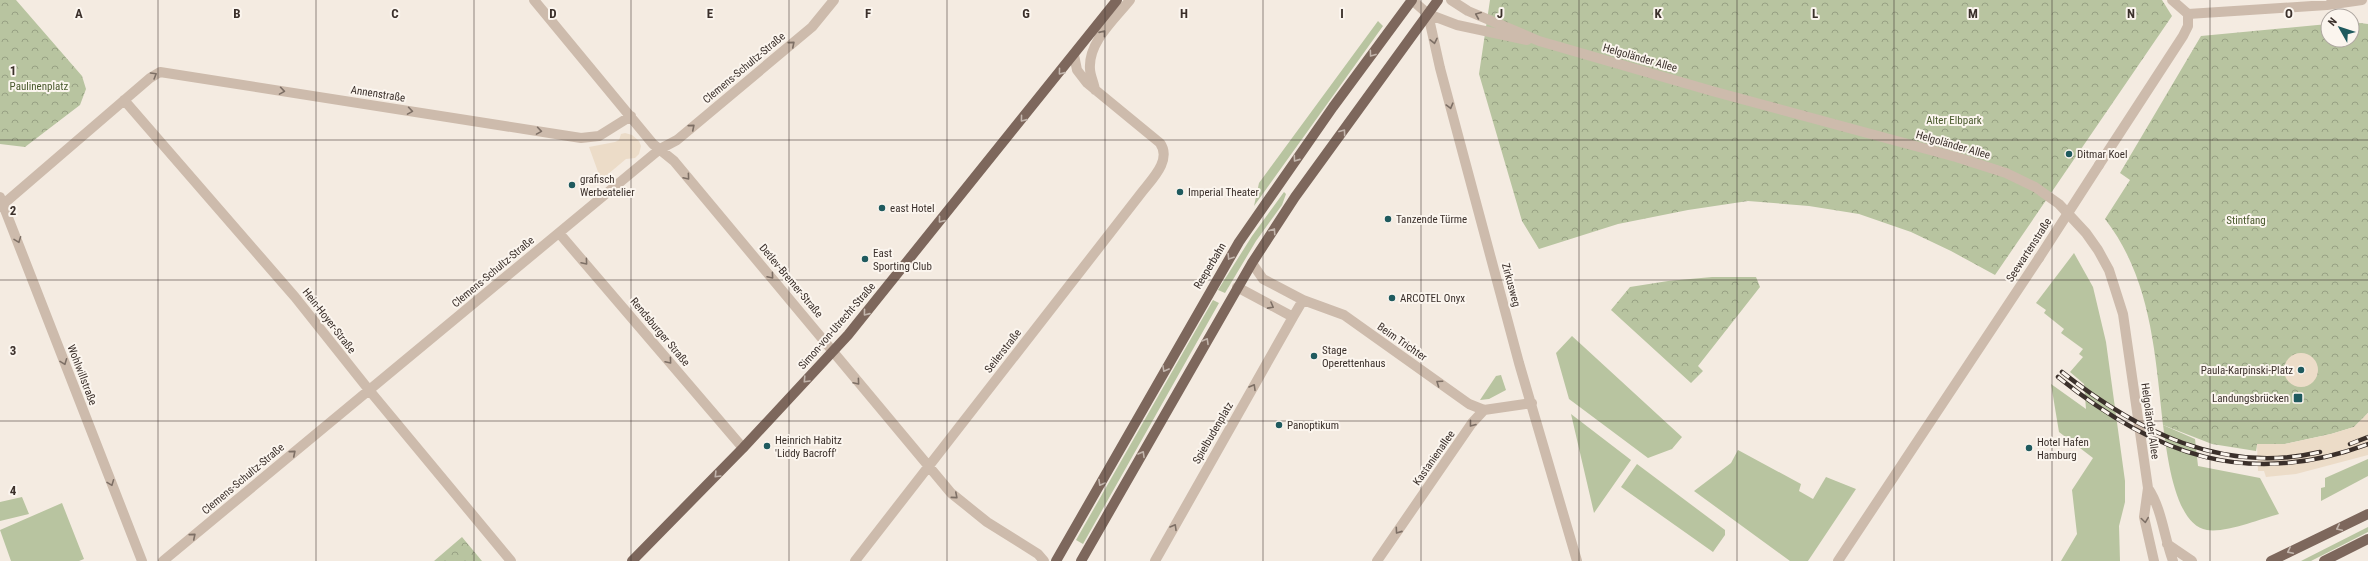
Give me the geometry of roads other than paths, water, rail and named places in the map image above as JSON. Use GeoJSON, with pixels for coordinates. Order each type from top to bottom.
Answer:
{"type":"FeatureCollection","features":[{"type":"Feature","properties":{"kind":"main road","name":"Simon-von-Utrecht-Straße"},"geometry":{"type":"LineString","coordinates":[[632,561],[743,448],[833,351],[1118,0]]}},
{"type":"Feature","properties":{"kind":"main road","name":"Reeperbahn"},"geometry":{"type":"LineString","coordinates":[[1056,561],[1239,242],[1324,119],[1412,0]]}},
{"type":"Feature","properties":{"kind":"main road"},"geometry":{"type":"LineString","coordinates":[[1081,561],[1252,263],[1300,192],[1438,0]]}},
{"type":"Feature","properties":{"kind":"main road"},"geometry":{"type":"LineString","coordinates":[[2271,561],[2368,514]]}},
{"type":"Feature","properties":{"kind":"main road"},"geometry":{"type":"LineString","coordinates":[[2324,561],[2368,539]]}},
{"type":"Feature","properties":{"kind":"street","name":"Detlev-Bremer-Straße"},"geometry":{"type":"LineString","coordinates":[[534,0],[660,150],[674,161],[951,493],[987,522],[1038,554],[1044,561]]}},
{"type":"Feature","properties":{"kind":"street","name":"Clemens-Schultz-Straße"},"geometry":{"type":"LineString","coordinates":[[163,561],[660,150],[677,140],[812,27],[834,0]]}},
{"type":"Feature","properties":{"kind":"street"},"geometry":{"type":"LineString","coordinates":[[1095,90],[1090,69],[1094,48],[1099,39],[1130,0]]}},
{"type":"Feature","properties":{"kind":"street","name":"Helgoländer Allee"},"geometry":{"type":"LineString","coordinates":[[1412,0],[1428,14],[1479,31],[1539,41]]}},
{"type":"Feature","properties":{"kind":"street","name":"Helgoländer Allee"},"geometry":{"type":"LineString","coordinates":[[1451,0],[1468,11],[1539,41],[1712,92],[1956,157],[2006,173],[2035,187],[2059,204],[2086,233],[2098,250],[2109,270],[2117,292],[2128,342],[2148,488],[2144,517],[2152,558]]}},
{"type":"Feature","properties":{"kind":"street"},"geometry":{"type":"LineString","coordinates":[[2172,0],[2188,14],[2327,5],[2362,0]]}},
{"type":"Feature","properties":{"kind":"street","name":"Zirkusweg"},"geometry":{"type":"LineString","coordinates":[[1428,14],[1440,68],[1477,208],[1575,560]]}},
{"type":"Feature","properties":{"kind":"street","name":"Seewartenstraße"},"geometry":{"type":"LineString","coordinates":[[1838,561],[1881,494],[2039,258],[2183,36],[2188,26],[2188,14]]}},
{"type":"Feature","properties":{"kind":"street"},"geometry":{"type":"LineString","coordinates":[[1074,55],[1077,70],[1095,90]]}},
{"type":"Feature","properties":{"kind":"street","name":"Annenstraße"},"geometry":{"type":"LineString","coordinates":[[124,100],[150,78],[160,72],[581,138],[599,136],[631,116]]}},
{"type":"Feature","properties":{"kind":"street","name":"Seilerstraße"},"geometry":{"type":"LineString","coordinates":[[855,561],[1154,175],[1162,161],[1164,152],[1160,143],[1095,90]]}},
{"type":"Feature","properties":{"kind":"street"},"geometry":{"type":"LineString","coordinates":[[1,203],[124,100]]}},
{"type":"Feature","properties":{"kind":"street","name":"Hein-Hoyer-Straße"},"geometry":{"type":"LineString","coordinates":[[124,100],[295,297],[369,390],[511,561]]}},
{"type":"Feature","properties":{"kind":"street","name":"Wohlwillstraße"},"geometry":{"type":"LineString","coordinates":[[1,203],[142,561]]}},
{"type":"Feature","properties":{"kind":"street","name":"Rendsburger Straße"},"geometry":{"type":"LineString","coordinates":[[559,233],[743,448]]}},
{"type":"Feature","properties":{"kind":"street","name":"Beim Trichter"},"geometry":{"type":"LineString","coordinates":[[1252,263],[1262,279],[1303,300],[1344,316],[1469,404],[1484,410]]}},
{"type":"Feature","properties":{"kind":"street"},"geometry":{"type":"LineString","coordinates":[[1237,287],[1293,317],[1303,300]]}},
{"type":"Feature","properties":{"kind":"street","name":"Spielbudenplatz"},"geometry":{"type":"LineString","coordinates":[[1155,561],[1293,317]]}},
{"type":"Feature","properties":{"kind":"street"},"geometry":{"type":"LineString","coordinates":[[1484,410],[1532,402]]}},
{"type":"Feature","properties":{"kind":"street","name":"Kastanienallee"},"geometry":{"type":"LineString","coordinates":[[1377,561],[1472,423],[1484,410]]}},
{"type":"Feature","properties":{"kind":"street","name":"Helgoländer Allee"},"geometry":{"type":"LineString","coordinates":[[2148,488],[2156,501],[2173,561]]}},
{"type":"Feature","properties":{"kind":"street"},"geometry":{"type":"LineString","coordinates":[[2167,544],[2192,561]]}},
{"type":"Feature","properties":{"kind":"railway"},"geometry":{"type":"LineString","coordinates":[[2062,372],[2120,413],[2182,443],[2215,452],[2249,458],[2284,458],[2320,452]]}},
{"type":"Feature","properties":{"kind":"railway"},"geometry":{"type":"LineString","coordinates":[[2058,377],[2094,404],[2130,427],[2167,444],[2204,457],[2242,463],[2282,463],[2324,457],[2368,444]]}},
{"type":"Feature","properties":{"kind":"railway"},"geometry":{"type":"LineString","coordinates":[[2350,444],[2368,437]]}},
{"type":"Feature","properties":{"kind":"place","name":"Ditmar Koel"},"geometry":{"type":"Point","coordinates":[2069,154]}},
{"type":"Feature","properties":{"kind":"place","name":"grafisch Werbeatelier"},"geometry":{"type":"Point","coordinates":[572,185]}},
{"type":"Feature","properties":{"kind":"place","name":"Imperial Theater"},"geometry":{"type":"Point","coordinates":[1180,192]}},
{"type":"Feature","properties":{"kind":"place","name":"east Hotel"},"geometry":{"type":"Point","coordinates":[882,208]}},
{"type":"Feature","properties":{"kind":"place","name":"Tanzende Türme"},"geometry":{"type":"Point","coordinates":[1388,219]}},
{"type":"Feature","properties":{"kind":"place","name":"East Sporting Club"},"geometry":{"type":"Point","coordinates":[865,259]}},
{"type":"Feature","properties":{"kind":"place","name":"ARCOTEL Onyx"},"geometry":{"type":"Point","coordinates":[1392,298]}},
{"type":"Feature","properties":{"kind":"place","name":"Stage Operettenhaus"},"geometry":{"type":"Point","coordinates":[1314,356]}},
{"type":"Feature","properties":{"kind":"place","name":"Paula-Karpinski-Platz"},"geometry":{"type":"Point","coordinates":[2301,370]}},
{"type":"Feature","properties":{"kind":"place","name":"Landungsbrücken"},"geometry":{"type":"Point","coordinates":[2298,398]}},
{"type":"Feature","properties":{"kind":"place","name":"Panoptikum"},"geometry":{"type":"Point","coordinates":[1279,425]}},
{"type":"Feature","properties":{"kind":"place","name":"Heinrich Habitz 'Liddy Bacroff'"},"geometry":{"type":"Point","coordinates":[767,446]}},
{"type":"Feature","properties":{"kind":"place","name":"Hotel Hafen Hamburg"},"geometry":{"type":"Point","coordinates":[2029,448]}},
{"type":"Feature","properties":{"kind":"park label","name":"Paulinenplatz"},"geometry":{"type":"Point","coordinates":[39,86]}},
{"type":"Feature","properties":{"kind":"park label","name":"Alter Elbpark"},"geometry":{"type":"Point","coordinates":[1954,120]}},
{"type":"Feature","properties":{"kind":"park label","name":"Stintfang"},"geometry":{"type":"Point","coordinates":[2246,220]}}]}
